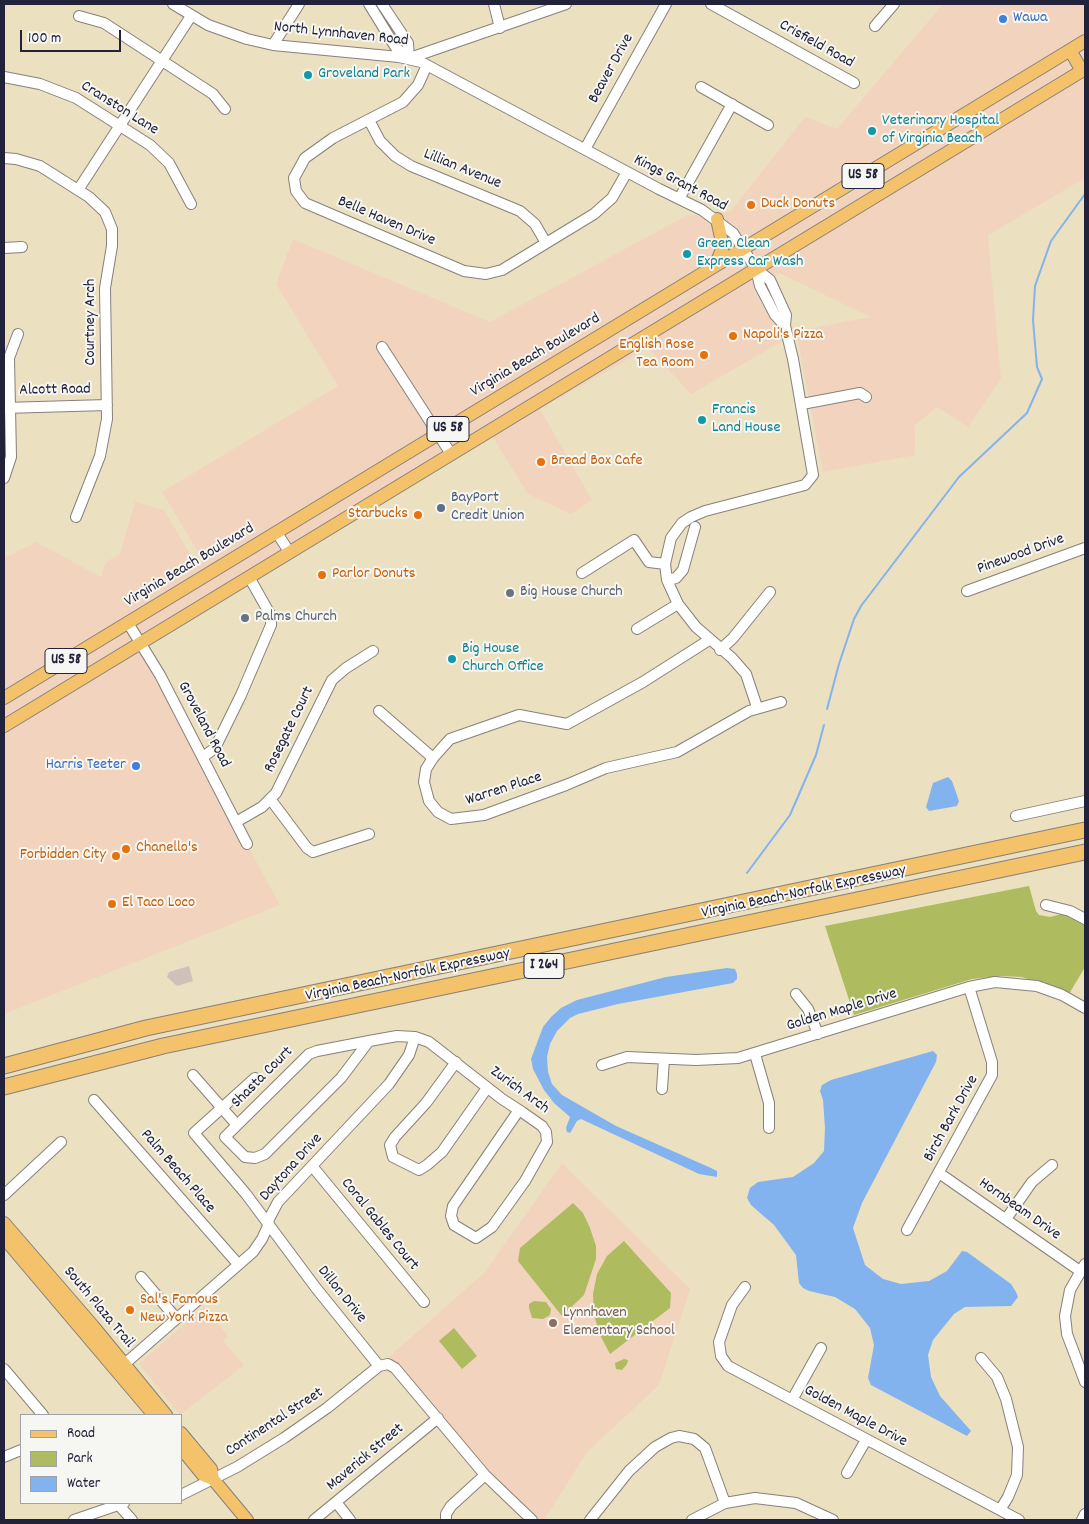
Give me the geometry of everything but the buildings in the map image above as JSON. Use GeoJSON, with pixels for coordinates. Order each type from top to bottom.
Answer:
{"type":"FeatureCollection","features":[{"type":"Feature","properties":{"kind":"highway","name":"Virginia Beach-Norfolk Expressway"},"geometry":{"type":"LineString","coordinates":[[4,1066],[146,1028],[1085,830]]}},
{"type":"Feature","properties":{"kind":"highway","name":"Virginia Beach-Norfolk Expressway"},"geometry":{"type":"LineString","coordinates":[[4,1087],[163,1046],[1085,852]]}},
{"type":"Feature","properties":{"kind":"main road","name":"Virginia Beach Boulevard"},"geometry":{"type":"LineString","coordinates":[[4,698],[1085,41]]}},
{"type":"Feature","properties":{"kind":"main road"},"geometry":{"type":"LineString","coordinates":[[1070,50],[1084,70]]}},
{"type":"Feature","properties":{"kind":"main road","name":"US 58"},"geometry":{"type":"LineString","coordinates":[[4,726],[1084,70]]}},
{"type":"Feature","properties":{"kind":"main road"},"geometry":{"type":"LineString","coordinates":[[714,267],[723,247],[717,219]]}},
{"type":"Feature","properties":{"kind":"main road","name":"South Plaza Trail"},"geometry":{"type":"LineString","coordinates":[[4,1223],[121,1367],[153,1414]]}},
{"type":"Feature","properties":{"kind":"main road","name":"South Plaza Trail"},"geometry":{"type":"LineString","coordinates":[[4,1238],[165,1414]]}},
{"type":"Feature","properties":{"kind":"main road"},"geometry":{"type":"LineString","coordinates":[[182,1435],[210,1469],[213,1479],[247,1520]]}},
{"type":"Feature","properties":{"kind":"main road"},"geometry":{"type":"LineString","coordinates":[[182,1449],[204,1475],[213,1479]]}},
{"type":"Feature","properties":{"kind":"street","name":"North Lynnhaven Road"},"geometry":{"type":"LineString","coordinates":[[173,4],[191,16],[228,34],[273,45],[409,59],[566,4]]}},
{"type":"Feature","properties":{"kind":"street"},"geometry":{"type":"LineString","coordinates":[[273,45],[299,4]]}},
{"type":"Feature","properties":{"kind":"street","name":"Kings Grant Road"},"geometry":{"type":"LineString","coordinates":[[368,4],[396,48],[409,59],[427,65],[717,219],[729,228],[756,269],[769,278],[779,296],[786,314],[785,326],[802,404],[813,471],[808,482],[705,511],[691,517],[682,523],[671,538],[665,564]]}},
{"type":"Feature","properties":{"kind":"street"},"geometry":{"type":"LineString","coordinates":[[382,4],[408,44],[409,59]]}},
{"type":"Feature","properties":{"kind":"street"},"geometry":{"type":"LineString","coordinates":[[494,4],[500,28]]}},
{"type":"Feature","properties":{"kind":"street","name":"Beaver Drive"},"geometry":{"type":"LineString","coordinates":[[585,149],[666,4]]}},
{"type":"Feature","properties":{"kind":"street","name":"Crisfield Road"},"geometry":{"type":"LineString","coordinates":[[711,4],[854,83]]}},
{"type":"Feature","properties":{"kind":"street"},"geometry":{"type":"LineString","coordinates":[[875,26],[894,4]]}},
{"type":"Feature","properties":{"kind":"street"},"geometry":{"type":"LineString","coordinates":[[79,16],[104,23],[213,94],[225,109]]}},
{"type":"Feature","properties":{"kind":"street"},"geometry":{"type":"LineString","coordinates":[[78,190],[191,16]]}},
{"type":"Feature","properties":{"kind":"street","name":"Belle Haven Drive"},"geometry":{"type":"LineString","coordinates":[[427,65],[411,95],[393,109],[332,138],[317,148],[300,164],[294,178],[294,185],[299,197],[305,203],[477,274],[502,270],[607,204],[627,172]]}},
{"type":"Feature","properties":{"kind":"street","name":"Cranston Lane"},"geometry":{"type":"LineString","coordinates":[[4,77],[53,88],[86,103],[120,126],[160,154],[174,172],[191,204]]}},
{"type":"Feature","properties":{"kind":"street"},"geometry":{"type":"LineString","coordinates":[[700,87],[768,125]]}},
{"type":"Feature","properties":{"kind":"street"},"geometry":{"type":"LineString","coordinates":[[679,199],[732,104]]}},
{"type":"Feature","properties":{"kind":"street","name":"Lillian Avenue"},"geometry":{"type":"LineString","coordinates":[[369,120],[386,149],[403,162],[520,211],[535,224],[546,243]]}},
{"type":"Feature","properties":{"kind":"street","name":"Courtney Arch"},"geometry":{"type":"LineString","coordinates":[[4,158],[16,159],[40,166],[99,205],[105,212],[113,236],[104,288],[107,405],[100,456],[76,517]]}},
{"type":"Feature","properties":{"kind":"street"},"geometry":{"type":"LineString","coordinates":[[4,248],[22,247]]}},
{"type":"Feature","properties":{"kind":"street"},"geometry":{"type":"LineString","coordinates":[[4,478],[11,457],[7,408],[10,358],[18,334]]}},
{"type":"Feature","properties":{"kind":"street"},"geometry":{"type":"LineString","coordinates":[[382,347],[451,454]]}},
{"type":"Feature","properties":{"kind":"street"},"geometry":{"type":"LineString","coordinates":[[802,404],[860,393],[866,397]]}},
{"type":"Feature","properties":{"kind":"street","name":"Alcott Road"},"geometry":{"type":"LineString","coordinates":[[7,408],[107,405]]}},
{"type":"Feature","properties":{"kind":"street"},"geometry":{"type":"LineString","coordinates":[[667,580],[676,578],[683,570],[695,528]]}},
{"type":"Feature","properties":{"kind":"street"},"geometry":{"type":"LineString","coordinates":[[277,533],[290,553]]}},
{"type":"Feature","properties":{"kind":"street"},"geometry":{"type":"LineString","coordinates":[[582,572],[634,540],[649,562],[665,564],[667,580],[678,604],[709,640],[732,658],[746,674],[757,707]]}},
{"type":"Feature","properties":{"kind":"street","name":"Pinewood Drive"},"geometry":{"type":"LineString","coordinates":[[966,591],[1085,548]]}},
{"type":"Feature","properties":{"kind":"street"},"geometry":{"type":"LineString","coordinates":[[203,758],[215,748],[241,695],[271,625],[271,616],[249,577]]}},
{"type":"Feature","properties":{"kind":"street"},"geometry":{"type":"LineString","coordinates":[[720,650],[770,592]]}},
{"type":"Feature","properties":{"kind":"street"},"geometry":{"type":"LineString","coordinates":[[637,629],[678,604]]}},
{"type":"Feature","properties":{"kind":"street","name":"Groveland Road"},"geometry":{"type":"LineString","coordinates":[[128,623],[160,675],[247,844]]}},
{"type":"Feature","properties":{"kind":"street","name":"Warren Place"},"geometry":{"type":"LineString","coordinates":[[709,640],[643,682],[567,724],[528,716],[512,716],[450,739],[433,758],[426,770],[424,782],[429,801],[438,812],[445,816],[458,819],[470,818],[538,795],[606,768],[677,752],[757,707],[781,702]]}},
{"type":"Feature","properties":{"kind":"street","name":"Rosegate Court"},"geometry":{"type":"LineString","coordinates":[[236,822],[271,800],[332,680],[346,668],[373,651]]}},
{"type":"Feature","properties":{"kind":"street"},"geometry":{"type":"LineString","coordinates":[[379,712],[433,758]]}},
{"type":"Feature","properties":{"kind":"street"},"geometry":{"type":"LineString","coordinates":[[271,800],[307,848],[313,852],[369,834]]}},
{"type":"Feature","properties":{"kind":"street"},"geometry":{"type":"LineString","coordinates":[[1016,816],[1085,801]]}},
{"type":"Feature","properties":{"kind":"street"},"geometry":{"type":"LineString","coordinates":[[1046,905],[1070,911],[1085,919]]}},
{"type":"Feature","properties":{"kind":"street","name":"Golden Maple Drive"},"geometry":{"type":"LineString","coordinates":[[602,1065],[618,1058],[727,1059],[755,1054],[969,987],[995,982],[1021,983],[1048,990],[1085,1008]]}},
{"type":"Feature","properties":{"kind":"street","name":"Birch Bark Drive"},"geometry":{"type":"LineString","coordinates":[[907,1230],[992,1075],[992,1062],[969,987]]}},
{"type":"Feature","properties":{"kind":"street"},"geometry":{"type":"LineString","coordinates":[[796,994],[808,1009],[818,1034]]}},
{"type":"Feature","properties":{"kind":"street","name":"Shasta Court"},"geometry":{"type":"LineString","coordinates":[[368,1040],[341,1078],[265,1154],[255,1158],[245,1157],[225,1137],[309,1054],[368,1040],[397,1036],[415,1037]]}},
{"type":"Feature","properties":{"kind":"street","name":"Zurich Arch"},"geometry":{"type":"LineString","coordinates":[[415,1037],[438,1047],[487,1088],[519,1110],[544,1128],[547,1142],[508,1206],[492,1227],[476,1238],[454,1225],[451,1216],[453,1206],[519,1110]]}},
{"type":"Feature","properties":{"kind":"street","name":"Daytona Drive"},"geometry":{"type":"LineString","coordinates":[[121,1367],[257,1246],[278,1202],[389,1084],[409,1055],[415,1037]]}},
{"type":"Feature","properties":{"kind":"street"},"geometry":{"type":"LineString","coordinates":[[755,1054],[769,1103],[769,1128]]}},
{"type":"Feature","properties":{"kind":"street"},"geometry":{"type":"LineString","coordinates":[[662,1089],[664,1059]]}},
{"type":"Feature","properties":{"kind":"street"},"geometry":{"type":"LineString","coordinates":[[456,1062],[426,1103],[390,1145],[393,1157],[419,1170],[442,1152],[487,1088]]}},
{"type":"Feature","properties":{"kind":"street"},"geometry":{"type":"LineString","coordinates":[[193,1075],[237,1125]]}},
{"type":"Feature","properties":{"kind":"street","name":"Dillon Drive"},"geometry":{"type":"LineString","coordinates":[[255,1078],[194,1133],[246,1194],[268,1226],[379,1366]]}},
{"type":"Feature","properties":{"kind":"street","name":"Palm Beach Place"},"geometry":{"type":"LineString","coordinates":[[94,1100],[238,1264]]}},
{"type":"Feature","properties":{"kind":"street"},"geometry":{"type":"LineString","coordinates":[[4,1195],[61,1142]]}},
{"type":"Feature","properties":{"kind":"street","name":"Coral Gables Court"},"geometry":{"type":"LineString","coordinates":[[312,1166],[424,1302]]}},
{"type":"Feature","properties":{"kind":"street"},"geometry":{"type":"LineString","coordinates":[[1006,1218],[1032,1182],[1052,1166]]}},
{"type":"Feature","properties":{"kind":"street","name":"Hornbeam Drive"},"geometry":{"type":"LineString","coordinates":[[939,1173],[1083,1268]]}},
{"type":"Feature","properties":{"kind":"street"},"geometry":{"type":"LineString","coordinates":[[1083,1268],[1067,1297],[1065,1316],[1067,1334],[1085,1382]]}},
{"type":"Feature","properties":{"kind":"street"},"geometry":{"type":"LineString","coordinates":[[141,1277],[176,1318]]}},
{"type":"Feature","properties":{"kind":"street","name":"Golden Maple Drive"},"geometry":{"type":"LineString","coordinates":[[745,1286],[732,1305],[720,1337],[721,1356],[735,1370],[1019,1520]]}},
{"type":"Feature","properties":{"kind":"street"},"geometry":{"type":"LineString","coordinates":[[792,1400],[821,1348]]}},
{"type":"Feature","properties":{"kind":"street"},"geometry":{"type":"LineString","coordinates":[[981,1358],[997,1377],[1006,1399],[1018,1447],[1017,1475],[1000,1510]]}},
{"type":"Feature","properties":{"kind":"street"},"geometry":{"type":"LineString","coordinates":[[379,1366],[388,1364],[395,1368],[485,1475],[532,1520]]}},
{"type":"Feature","properties":{"kind":"street","name":"Continental Street"},"geometry":{"type":"LineString","coordinates":[[182,1494],[247,1461],[299,1428],[379,1366]]}},
{"type":"Feature","properties":{"kind":"street"},"geometry":{"type":"LineString","coordinates":[[4,1368],[42,1414]]}},
{"type":"Feature","properties":{"kind":"street","name":"Maverick Street"},"geometry":{"type":"LineString","coordinates":[[314,1520],[438,1418]]}},
{"type":"Feature","properties":{"kind":"street"},"geometry":{"type":"LineString","coordinates":[[590,1520],[634,1466],[664,1441],[679,1436],[694,1440],[705,1448],[725,1503]]}},
{"type":"Feature","properties":{"kind":"street"},"geometry":{"type":"LineString","coordinates":[[847,1473],[866,1440]]}},
{"type":"Feature","properties":{"kind":"street"},"geometry":{"type":"LineString","coordinates":[[4,1457],[20,1450]]}},
{"type":"Feature","properties":{"kind":"street"},"geometry":{"type":"LineString","coordinates":[[446,1520],[446,1514],[451,1506],[485,1475]]}},
{"type":"Feature","properties":{"kind":"street"},"geometry":{"type":"LineString","coordinates":[[692,1520],[725,1503],[741,1499],[769,1498],[796,1503],[827,1519]]}},
{"type":"Feature","properties":{"kind":"street"},"geometry":{"type":"LineString","coordinates":[[336,1502],[350,1520]]}},
{"type":"Feature","properties":{"kind":"street"},"geometry":{"type":"LineString","coordinates":[[74,1520],[117,1504]]}},
{"type":"Feature","properties":{"kind":"street"},"geometry":{"type":"LineString","coordinates":[[121,1504],[132,1520]]}},
{"type":"Feature","properties":{"kind":"street"},"geometry":{"type":"LineString","coordinates":[[1082,1520],[1085,1514]]}},
{"type":"Feature","properties":{"kind":"shaded area"},"geometry":{"type":"Polygon","coordinates":[[[943,4],[1082,4],[1085,9],[1085,178],[988,235],[1001,379],[968,427],[937,407],[915,425],[915,455],[823,472],[796,331],[870,317],[780,273],[753,288],[783,341],[691,394],[648,348],[540,409],[592,500],[571,514],[528,494],[492,436],[135,640],[280,905],[4,1014],[4,558],[36,542],[101,577],[106,562],[120,554],[135,502],[164,510],[196,564],[203,560],[162,492],[338,386],[276,284],[293,239],[490,322],[686,216],[731,211],[805,117],[837,129],[943,4]]]}},
{"type":"Feature","properties":{"kind":"shaded area"},"geometry":{"type":"Polygon","coordinates":[[[189,966],[193,981],[177,986],[167,977],[169,972],[189,966]]]}},
{"type":"Feature","properties":{"kind":"shaded area","name":"Lynnhaven Elementary School"},"geometry":{"type":"Polygon","coordinates":[[[562,1163],[690,1289],[659,1385],[587,1452],[544,1520],[538,1520],[492,1477],[390,1356],[485,1272],[562,1163]]]}},
{"type":"Feature","properties":{"kind":"shaded area"},"geometry":{"type":"Polygon","coordinates":[[[204,1307],[228,1336],[224,1339],[225,1343],[244,1365],[179,1414],[139,1364],[204,1307]]]}},
{"type":"Feature","properties":{"kind":"green space"},"geometry":{"type":"Polygon","coordinates":[[[1029,886],[1036,911],[1039,915],[1050,917],[1066,913],[1085,924],[1085,967],[1069,994],[1022,977],[1001,976],[972,979],[854,1015],[825,926],[1029,886]]]}},
{"type":"Feature","properties":{"kind":"green space"},"geometry":{"type":"Polygon","coordinates":[[[573,1203],[583,1213],[590,1228],[596,1246],[596,1259],[584,1295],[562,1316],[518,1261],[520,1248],[573,1203]]]}},
{"type":"Feature","properties":{"kind":"green space"},"geometry":{"type":"Polygon","coordinates":[[[624,1241],[671,1293],[670,1308],[610,1354],[599,1333],[594,1314],[593,1294],[597,1274],[607,1256],[624,1241]]]}},
{"type":"Feature","properties":{"kind":"green space"},"geometry":{"type":"Polygon","coordinates":[[[534,1301],[546,1302],[551,1309],[550,1315],[543,1319],[532,1318],[529,1304],[534,1301]]]}},
{"type":"Feature","properties":{"kind":"green space"},"geometry":{"type":"Polygon","coordinates":[[[454,1328],[477,1356],[462,1369],[439,1341],[454,1328]]]}},
{"type":"Feature","properties":{"kind":"green space"},"geometry":{"type":"Polygon","coordinates":[[[624,1359],[628,1360],[627,1364],[622,1370],[616,1369],[615,1363],[624,1359]]]}},
{"type":"Feature","properties":{"kind":"water"},"geometry":{"type":"Polygon","coordinates":[[[948,777],[952,781],[959,801],[957,806],[929,811],[926,807],[933,783],[948,777]]]}},
{"type":"Feature","properties":{"kind":"water"},"geometry":{"type":"Polygon","coordinates":[[[727,968],[735,969],[737,974],[737,979],[733,983],[618,1004],[578,1014],[570,1018],[557,1031],[550,1044],[547,1057],[548,1072],[552,1084],[562,1095],[616,1126],[717,1171],[717,1177],[699,1174],[581,1119],[577,1121],[570,1133],[567,1132],[566,1128],[570,1117],[554,1103],[544,1090],[533,1069],[531,1059],[543,1027],[551,1017],[561,1008],[577,1000],[666,977],[727,968]]]}},
{"type":"Feature","properties":{"kind":"water"},"geometry":{"type":"Polygon","coordinates":[[[933,1051],[937,1055],[936,1062],[862,1203],[853,1228],[865,1265],[883,1279],[901,1284],[929,1281],[947,1271],[962,1251],[967,1252],[1011,1284],[1016,1292],[1018,1297],[1011,1306],[965,1307],[954,1314],[933,1340],[928,1355],[931,1377],[940,1396],[971,1431],[967,1436],[871,1385],[868,1378],[874,1345],[870,1328],[855,1309],[835,1297],[803,1288],[799,1283],[796,1255],[774,1225],[751,1205],[747,1198],[750,1188],[758,1182],[793,1177],[814,1163],[824,1151],[825,1128],[823,1100],[820,1091],[822,1085],[831,1080],[933,1051]]]}},
{"type":"Feature","properties":{"kind":"waterway"},"geometry":{"type":"LineString","coordinates":[[827,709],[839,664],[854,619],[861,606],[959,477],[1027,413],[1042,379],[1037,367],[1033,320],[1035,286],[1051,241],[1085,194]]}},
{"type":"Feature","properties":{"kind":"waterway"},"geometry":{"type":"LineString","coordinates":[[747,873],[790,815],[816,755],[824,725]]}},
{"type":"Feature","properties":{"kind":"place","name":"Wawa"},"geometry":{"type":"Point","coordinates":[1003,19]}},
{"type":"Feature","properties":{"kind":"place","name":"Groveland Park"},"geometry":{"type":"Point","coordinates":[308,75]}},
{"type":"Feature","properties":{"kind":"place","name":"Veterinary Hospital of Virginia Beach"},"geometry":{"type":"Point","coordinates":[872,131]}},
{"type":"Feature","properties":{"kind":"place","name":"Duck Donuts"},"geometry":{"type":"Point","coordinates":[751,205]}},
{"type":"Feature","properties":{"kind":"place","name":"Green Clean Express Car Wash"},"geometry":{"type":"Point","coordinates":[687,254]}},
{"type":"Feature","properties":{"kind":"place","name":"Napoli's Pizza"},"geometry":{"type":"Point","coordinates":[733,336]}},
{"type":"Feature","properties":{"kind":"place","name":"English Rose Tea Room"},"geometry":{"type":"Point","coordinates":[704,355]}},
{"type":"Feature","properties":{"kind":"place","name":"Francis Land House"},"geometry":{"type":"Point","coordinates":[702,420]}},
{"type":"Feature","properties":{"kind":"place","name":"Bread Box Cafe"},"geometry":{"type":"Point","coordinates":[541,462]}},
{"type":"Feature","properties":{"kind":"place","name":"BayPort Credit Union"},"geometry":{"type":"Point","coordinates":[441,508]}},
{"type":"Feature","properties":{"kind":"place","name":"Starbucks"},"geometry":{"type":"Point","coordinates":[418,515]}},
{"type":"Feature","properties":{"kind":"place","name":"Parlor Donuts"},"geometry":{"type":"Point","coordinates":[322,575]}},
{"type":"Feature","properties":{"kind":"place","name":"Big House Church"},"geometry":{"type":"Point","coordinates":[510,593]}},
{"type":"Feature","properties":{"kind":"place","name":"Palms Church"},"geometry":{"type":"Point","coordinates":[245,618]}},
{"type":"Feature","properties":{"kind":"place","name":"Big House Church Office"},"geometry":{"type":"Point","coordinates":[452,659]}},
{"type":"Feature","properties":{"kind":"place","name":"Harris Teeter"},"geometry":{"type":"Point","coordinates":[136,766]}},
{"type":"Feature","properties":{"kind":"place","name":"Chanello's"},"geometry":{"type":"Point","coordinates":[126,849]}},
{"type":"Feature","properties":{"kind":"place","name":"Forbidden City"},"geometry":{"type":"Point","coordinates":[116,856]}},
{"type":"Feature","properties":{"kind":"place","name":"El Taco Loco"},"geometry":{"type":"Point","coordinates":[112,904]}},
{"type":"Feature","properties":{"kind":"place","name":"Sal's Famous New York Pizza"},"geometry":{"type":"Point","coordinates":[130,1310]}},
{"type":"Feature","properties":{"kind":"place","name":"Lynnhaven Elementary School"},"geometry":{"type":"Point","coordinates":[553,1323]}}]}
